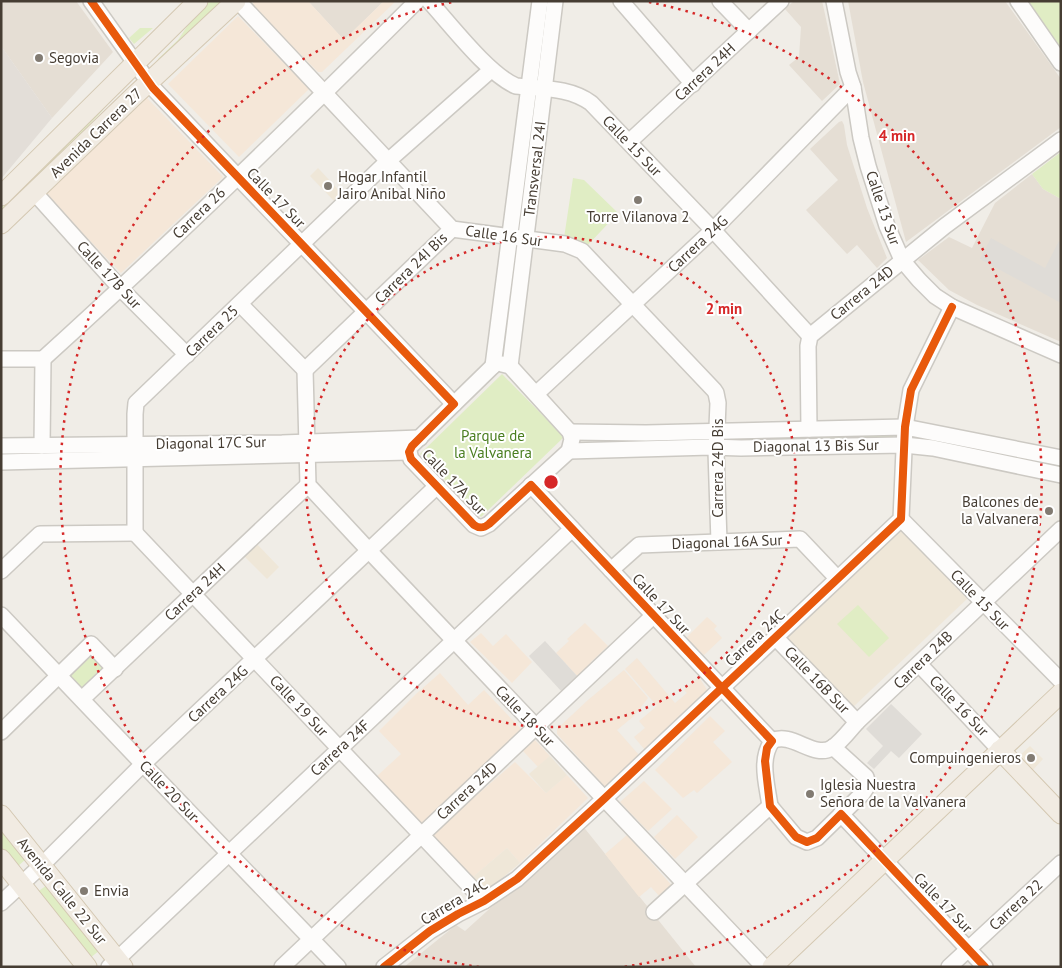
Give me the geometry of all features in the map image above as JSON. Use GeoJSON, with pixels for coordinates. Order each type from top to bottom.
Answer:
{"type":"FeatureCollection","features":[{"type":"Feature","properties":{"kind":"main road","name":"Avenida Carrera 27"},"geometry":{"type":"LineString","coordinates":[[1,196],[198,1]]}},
{"type":"Feature","properties":{"kind":"main road","name":"Avenida Carrera 27"},"geometry":{"type":"LineString","coordinates":[[1,224],[149,82],[237,1]]}},
{"type":"Feature","properties":{"kind":"main road"},"geometry":{"type":"LineString","coordinates":[[772,967],[1061,693]]}},
{"type":"Feature","properties":{"kind":"main road","name":"Calle 16 Sur"},"geometry":{"type":"LineString","coordinates":[[1000,750],[1061,814]]}},
{"type":"Feature","properties":{"kind":"main road","name":"Avenida Calle 22 Sur"},"geometry":{"type":"LineString","coordinates":[[1,815],[42,865],[116,964]]}},
{"type":"Feature","properties":{"kind":"main road","name":"Avenida Calle 22 Sur"},"geometry":{"type":"LineString","coordinates":[[1,859],[87,967]]}},
{"type":"Feature","properties":{"kind":"street","name":"Calle 17 Sur"},"geometry":{"type":"LineString","coordinates":[[91,1],[149,82],[454,404]]}},
{"type":"Feature","properties":{"kind":"street","name":"Calle 16 Sur"},"geometry":{"type":"LineString","coordinates":[[237,1],[452,229],[566,244],[576,247],[582,251],[716,393]]}},
{"type":"Feature","properties":{"kind":"street","name":"Carrera 26"},"geometry":{"type":"LineString","coordinates":[[43,359],[121,288],[417,1]]}},
{"type":"Feature","properties":{"kind":"street","name":"Calle 15 Sur"},"geometry":{"type":"LineString","coordinates":[[429,1],[491,70],[508,83],[516,86],[565,90],[582,96],[591,103],[713,230],[810,336]]}},
{"type":"Feature","properties":{"kind":"street","name":"Transversal 24I"},"geometry":{"type":"LineString","coordinates":[[493,366],[540,1]]}},
{"type":"Feature","properties":{"kind":"street","name":"Transversal 24I"},"geometry":{"type":"LineString","coordinates":[[510,366],[555,1]]}},
{"type":"Feature","properties":{"kind":"street"},"geometry":{"type":"LineString","coordinates":[[621,1],[693,84]]}},
{"type":"Feature","properties":{"kind":"street"},"geometry":{"type":"LineString","coordinates":[[720,1],[749,31]]}},
{"type":"Feature","properties":{"kind":"street","name":"Carrera 24H"},"geometry":{"type":"LineString","coordinates":[[629,142],[781,1]]}},
{"type":"Feature","properties":{"kind":"street","name":"Calle 13 Sur"},"geometry":{"type":"LineString","coordinates":[[834,1],[868,166],[887,226],[902,260],[935,296],[952,307],[1061,355]]}},
{"type":"Feature","properties":{"kind":"street"},"geometry":{"type":"LineString","coordinates":[[1018,1],[1061,63]]}},
{"type":"Feature","properties":{"kind":"street","name":"Carrera 25"},"geometry":{"type":"LineString","coordinates":[[134,533],[136,404],[388,161],[491,70]]}},
{"type":"Feature","properties":{"kind":"street","name":"Carrera 24G"},"geometry":{"type":"LineString","coordinates":[[536,394],[713,230],[853,87]]}},
{"type":"Feature","properties":{"kind":"street","name":"Carrera 24D"},"geometry":{"type":"LineString","coordinates":[[810,336],[945,226],[1061,140]]}},
{"type":"Feature","properties":{"kind":"street","name":"Calle 17B Sur"},"geometry":{"type":"LineString","coordinates":[[34,192],[121,288],[187,355]]}},
{"type":"Feature","properties":{"kind":"street","name":"Carrera 24I Bis"},"geometry":{"type":"LineString","coordinates":[[305,370],[452,229]]}},
{"type":"Feature","properties":{"kind":"street"},"geometry":{"type":"LineString","coordinates":[[240,304],[305,370],[308,485]]}},
{"type":"Feature","properties":{"kind":"street"},"geometry":{"type":"LineString","coordinates":[[901,519],[905,427],[912,390],[952,307]]}},
{"type":"Feature","properties":{"kind":"street"},"geometry":{"type":"LineString","coordinates":[[809,429],[808,346],[810,336]]}},
{"type":"Feature","properties":{"kind":"street"},"geometry":{"type":"LineString","coordinates":[[1,359],[43,359],[42,446]]}},
{"type":"Feature","properties":{"kind":"street"},"geometry":{"type":"LineString","coordinates":[[408,452],[493,366],[502,364],[510,366],[570,432],[572,439],[569,451],[531,485]]}},
{"type":"Feature","properties":{"kind":"street","name":"Carrera 24D Bis"},"geometry":{"type":"LineString","coordinates":[[716,393],[719,542]]}},
{"type":"Feature","properties":{"kind":"street","name":"Diagonal 13 Bis Sur"},"geometry":{"type":"LineString","coordinates":[[570,432],[646,433],[905,427],[1061,458]]}},
{"type":"Feature","properties":{"kind":"street","name":"Diagonal 17C Sur"},"geometry":{"type":"LineString","coordinates":[[307,448],[420,438]]}},
{"type":"Feature","properties":{"kind":"street","name":"Diagonal 13 Bis Sur"},"geometry":{"type":"LineString","coordinates":[[569,451],[904,445],[932,448],[1061,475]]}},
{"type":"Feature","properties":{"kind":"street","name":"Diagonal 17C Sur"},"geometry":{"type":"LineString","coordinates":[[1,446],[42,446],[134,452]]}},
{"type":"Feature","properties":{"kind":"street"},"geometry":{"type":"LineString","coordinates":[[1004,463],[1007,446]]}},
{"type":"Feature","properties":{"kind":"street","name":"Diagonal 17C Sur"},"geometry":{"type":"LineString","coordinates":[[1,462],[134,452],[307,448],[408,452]]}},
{"type":"Feature","properties":{"kind":"street","name":"Calle 17A Sur"},"geometry":{"type":"LineString","coordinates":[[408,452],[411,459],[474,525],[481,528],[489,524],[531,485]]}},
{"type":"Feature","properties":{"kind":"street","name":"Carrera 24H"},"geometry":{"type":"LineString","coordinates":[[82,699],[308,485]]}},
{"type":"Feature","properties":{"kind":"street","name":"Calle 18 Sur"},"geometry":{"type":"LineString","coordinates":[[308,485],[764,967]]}},
{"type":"Feature","properties":{"kind":"street","name":"Calle 17 Sur"},"geometry":{"type":"LineString","coordinates":[[531,485],[772,741]]}},
{"type":"Feature","properties":{"kind":"street","name":"Carrera 24G"},"geometry":{"type":"LineString","coordinates":[[1,903],[22,885],[142,764],[437,486]]}},
{"type":"Feature","properties":{"kind":"street","name":"Calle 15 Sur"},"geometry":{"type":"LineString","coordinates":[[901,519],[1061,681]]}},
{"type":"Feature","properties":{"kind":"street","name":"Carrera 24C"},"geometry":{"type":"LineString","coordinates":[[384,967],[430,931],[484,901],[517,879],[901,519]]}},
{"type":"Feature","properties":{"kind":"street","name":"Carrera 24F"},"geometry":{"type":"LineString","coordinates":[[116,964],[229,853],[572,529]]}},
{"type":"Feature","properties":{"kind":"street","name":"Carrera 24B"},"geometry":{"type":"LineString","coordinates":[[833,747],[1061,529]]}},
{"type":"Feature","properties":{"kind":"street"},"geometry":{"type":"LineString","coordinates":[[1,571],[40,534],[134,533]]}},
{"type":"Feature","properties":{"kind":"street","name":"Calle 19 Sur"},"geometry":{"type":"LineString","coordinates":[[134,533],[484,901]]}},
{"type":"Feature","properties":{"kind":"street","name":"Diagonal 16A Sur"},"geometry":{"type":"LineString","coordinates":[[611,570],[639,545],[800,539],[837,578]]}},
{"type":"Feature","properties":{"kind":"street","name":"Calle 20 Sur"},"geometry":{"type":"LineString","coordinates":[[1,614],[142,764],[338,967]]}},
{"type":"Feature","properties":{"kind":"street","name":"Carrera 24D"},"geometry":{"type":"LineString","coordinates":[[282,967],[653,616]]}},
{"type":"Feature","properties":{"kind":"street","name":"Calle 16B Sur"},"geometry":{"type":"LineString","coordinates":[[776,638],[857,722]]}},
{"type":"Feature","properties":{"kind":"street"},"geometry":{"type":"LineString","coordinates":[[1,732],[91,644],[115,668]]}},
{"type":"Feature","properties":{"kind":"street","name":"Calle 16 Sur"},"geometry":{"type":"LineString","coordinates":[[919,664],[1000,750]]}},
{"type":"Feature","properties":{"kind":"street"},"geometry":{"type":"LineString","coordinates":[[786,739],[819,750],[833,747],[866,777],[868,785],[862,794],[817,838],[807,842],[796,837],[770,806],[765,761],[767,748],[772,741],[786,739]]}},
{"type":"Feature","properties":{"kind":"street"},"geometry":{"type":"LineString","coordinates":[[654,912],[770,806]]}},
{"type":"Feature","properties":{"kind":"street","name":"Calle 17 Sur"},"geometry":{"type":"LineString","coordinates":[[841,814],[985,967]]}},
{"type":"Feature","properties":{"kind":"street","name":"Carrera 22"},"geometry":{"type":"LineString","coordinates":[[949,967],[1061,863]]}},
{"type":"Feature","properties":{"kind":"shaded area"},"geometry":{"type":"Polygon","coordinates":[[[1,1],[76,1],[113,52],[52,118],[1,46],[1,1]]]}},
{"type":"Feature","properties":{"kind":"shaded area"},"geometry":{"type":"Polygon","coordinates":[[[253,1],[308,1],[344,40],[384,1],[396,1],[322,72],[318,72],[253,7],[253,1]]]}},
{"type":"Feature","properties":{"kind":"shaded area"},"geometry":{"type":"Polygon","coordinates":[[[308,1],[384,1],[344,40],[308,1]]]}},
{"type":"Feature","properties":{"kind":"shaded area"},"geometry":{"type":"Polygon","coordinates":[[[794,1],[822,1],[840,84],[822,101],[789,65],[799,57],[801,27],[785,9],[794,1]]]}},
{"type":"Feature","properties":{"kind":"shaded area"},"geometry":{"type":"Polygon","coordinates":[[[848,1],[1005,1],[1061,79],[1061,127],[906,242],[863,82],[848,1]]]}},
{"type":"Feature","properties":{"kind":"shaded area"},"geometry":{"type":"Polygon","coordinates":[[[238,16],[309,89],[239,157],[168,84],[238,16]]]}},
{"type":"Feature","properties":{"kind":"shaded area"},"geometry":{"type":"Polygon","coordinates":[[[1,46],[52,118],[1,179],[1,46]]]}},
{"type":"Feature","properties":{"kind":"shaded area"},"geometry":{"type":"Polygon","coordinates":[[[147,98],[223,177],[121,273],[46,195],[147,98]]]}},
{"type":"Feature","properties":{"kind":"shaded area"},"geometry":{"type":"Polygon","coordinates":[[[842,121],[847,145],[867,208],[887,258],[877,268],[857,245],[847,254],[806,210],[838,180],[810,149],[842,121]]]}},
{"type":"Feature","properties":{"kind":"shaded area","name":"Hogar Infantil Jairo Anibal Niño"},"geometry":{"type":"Polygon","coordinates":[[[318,168],[345,197],[337,204],[310,176],[318,168]]]}},
{"type":"Feature","properties":{"kind":"shaded area"},"geometry":{"type":"Polygon","coordinates":[[[1032,174],[1043,189],[1061,199],[1061,342],[977,305],[949,290],[918,260],[949,237],[972,248],[995,203],[1032,174]]]}},
{"type":"Feature","properties":{"kind":"shaded area"},"geometry":{"type":"Polygon","coordinates":[[[991,238],[1045,268],[1059,241],[1061,242],[1061,303],[980,259],[991,238]]]}},
{"type":"Feature","properties":{"kind":"shaded area"},"geometry":{"type":"Polygon","coordinates":[[[900,526],[969,597],[851,709],[783,639],[900,526]]]}},
{"type":"Feature","properties":{"kind":"shaded area"},"geometry":{"type":"Polygon","coordinates":[[[255,542],[279,567],[267,579],[243,555],[255,542]]]}},
{"type":"Feature","properties":{"kind":"shaded area"},"geometry":{"type":"Polygon","coordinates":[[[707,617],[717,626],[714,629],[722,638],[704,655],[686,638],[707,617]]]}},
{"type":"Feature","properties":{"kind":"shaded area"},"geometry":{"type":"Polygon","coordinates":[[[585,623],[608,646],[591,662],[593,664],[578,677],[556,653],[569,641],[567,639],[585,623]]]}},
{"type":"Feature","properties":{"kind":"shaded area"},"geometry":{"type":"Polygon","coordinates":[[[481,633],[493,646],[506,634],[532,662],[512,683],[470,642],[481,633]]]}},
{"type":"Feature","properties":{"kind":"shaded area"},"geometry":{"type":"Polygon","coordinates":[[[545,641],[578,677],[562,692],[529,656],[545,641]]]}},
{"type":"Feature","properties":{"kind":"shaded area"},"geometry":{"type":"Polygon","coordinates":[[[637,658],[675,703],[687,693],[684,690],[699,677],[707,690],[707,695],[645,750],[634,737],[645,728],[639,721],[657,706],[625,669],[637,658]]]}},
{"type":"Feature","properties":{"kind":"shaded area"},"geometry":{"type":"Polygon","coordinates":[[[624,670],[648,698],[634,716],[617,730],[639,755],[628,765],[631,769],[608,790],[557,734],[557,729],[624,670]]]}},
{"type":"Feature","properties":{"kind":"shaded area"},"geometry":{"type":"Polygon","coordinates":[[[440,673],[468,705],[484,690],[523,731],[474,775],[422,827],[377,776],[401,754],[379,731],[440,673]]]}},
{"type":"Feature","properties":{"kind":"shaded area"},"geometry":{"type":"Polygon","coordinates":[[[891,704],[922,734],[899,758],[891,751],[874,769],[867,763],[883,746],[866,729],[891,704]]]}},
{"type":"Feature","properties":{"kind":"shaded area"},"geometry":{"type":"Polygon","coordinates":[[[710,716],[725,731],[713,742],[732,762],[697,793],[694,790],[683,798],[655,770],[710,716]]]}},
{"type":"Feature","properties":{"kind":"shaded area"},"geometry":{"type":"Polygon","coordinates":[[[535,740],[550,756],[538,767],[523,751],[535,740]]]}},
{"type":"Feature","properties":{"kind":"shaded area","name":"Compuingenieros"},"geometry":{"type":"Polygon","coordinates":[[[1030,746],[1043,759],[1032,771],[1018,757],[1030,746]]]}},
{"type":"Feature","properties":{"kind":"shaded area"},"geometry":{"type":"Polygon","coordinates":[[[550,756],[567,775],[546,793],[529,774],[550,756]]]}},
{"type":"Feature","properties":{"kind":"shaded area"},"geometry":{"type":"Polygon","coordinates":[[[515,762],[546,793],[567,775],[588,798],[520,863],[507,848],[473,877],[432,834],[515,762]]]}},
{"type":"Feature","properties":{"kind":"shaded area"},"geometry":{"type":"Polygon","coordinates":[[[644,781],[672,809],[648,831],[620,802],[644,781]]]}},
{"type":"Feature","properties":{"kind":"shaded area"},"geometry":{"type":"Polygon","coordinates":[[[677,815],[698,837],[675,859],[654,837],[677,815]]]}},
{"type":"Feature","properties":{"kind":"shaded area"},"geometry":{"type":"Polygon","coordinates":[[[582,825],[696,967],[404,967],[456,925],[465,931],[582,825]]]}},
{"type":"Feature","properties":{"kind":"shaded area"},"geometry":{"type":"Polygon","coordinates":[[[627,835],[674,888],[662,899],[651,887],[639,897],[605,854],[627,835]]]}},
{"type":"Feature","properties":{"kind":"shaded area"},"geometry":{"type":"Polygon","coordinates":[[[507,848],[520,863],[486,892],[473,877],[507,848]]]}},
{"type":"Feature","properties":{"kind":"green space"},"geometry":{"type":"Polygon","coordinates":[[[210,1],[227,1],[161,62],[158,59],[178,40],[194,16],[210,1]]]}},
{"type":"Feature","properties":{"kind":"green space"},"geometry":{"type":"Polygon","coordinates":[[[1028,1],[1061,1],[1061,48],[1028,1]]]}},
{"type":"Feature","properties":{"kind":"green space"},"geometry":{"type":"Polygon","coordinates":[[[140,28],[153,28],[134,44],[129,38],[140,28]]]}},
{"type":"Feature","properties":{"kind":"green space"},"geometry":{"type":"Polygon","coordinates":[[[101,108],[103,110],[89,125],[85,133],[1,216],[1,205],[101,108]]]}},
{"type":"Feature","properties":{"kind":"green space"},"geometry":{"type":"Polygon","coordinates":[[[1061,152],[1061,199],[1043,189],[1032,174],[1061,152]]]}},
{"type":"Feature","properties":{"kind":"green space"},"geometry":{"type":"Polygon","coordinates":[[[573,178],[584,180],[618,213],[586,247],[578,240],[564,238],[573,178]]]}},
{"type":"Feature","properties":{"kind":"green space","name":"Parque de la Valvanera"},"geometry":{"type":"Polygon","coordinates":[[[502,374],[564,437],[481,517],[420,454],[502,374]]]}},
{"type":"Feature","properties":{"kind":"green space"},"geometry":{"type":"Polygon","coordinates":[[[893,432],[893,440],[728,443],[728,434],[893,432]]]}},
{"type":"Feature","properties":{"kind":"green space"},"geometry":{"type":"Polygon","coordinates":[[[858,605],[889,638],[869,657],[837,624],[858,605]]]}},
{"type":"Feature","properties":{"kind":"green space"},"geometry":{"type":"Polygon","coordinates":[[[91,650],[108,668],[81,692],[65,674],[91,650]]]}},
{"type":"Feature","properties":{"kind":"green space"},"geometry":{"type":"Polygon","coordinates":[[[1,829],[26,859],[17,867],[1,847],[1,829]]]}},
{"type":"Feature","properties":{"kind":"green space"},"geometry":{"type":"Polygon","coordinates":[[[47,885],[100,950],[90,958],[36,893],[47,885]]]}},
{"type":"Feature","properties":{"kind":"cycle path"},"geometry":{"type":"LineString","coordinates":[[91,1],[153,88],[454,404],[412,446],[409,452],[411,459],[478,527],[484,527],[489,524],[531,485],[772,741],[767,748],[765,761],[770,806],[796,837],[807,842],[817,838],[841,814],[985,967]]}},
{"type":"Feature","properties":{"kind":"cycle path"},"geometry":{"type":"LineString","coordinates":[[384,967],[430,931],[484,901],[517,879],[901,519],[905,427],[911,390],[952,307]]}},
{"type":"Feature","properties":{"kind":"place","name":"Segovia"},"geometry":{"type":"Point","coordinates":[39,58]}},
{"type":"Feature","properties":{"kind":"place","name":"Hogar Infantil Jairo Anibal Niño"},"geometry":{"type":"Point","coordinates":[328,186]}},
{"type":"Feature","properties":{"kind":"place","name":"Torre Vilanova 2"},"geometry":{"type":"Point","coordinates":[638,200]}},
{"type":"Feature","properties":{"kind":"place","name":"Balcones de la Valvanera"},"geometry":{"type":"Point","coordinates":[1049,511]}},
{"type":"Feature","properties":{"kind":"place","name":"Compuingenieros"},"geometry":{"type":"Point","coordinates":[1031,758]}},
{"type":"Feature","properties":{"kind":"place","name":"Iglesia Nuestra Señora de la Valvanera"},"geometry":{"type":"Point","coordinates":[810,794]}},
{"type":"Feature","properties":{"kind":"place","name":"Envia"},"geometry":{"type":"Point","coordinates":[84,891]}}]}
